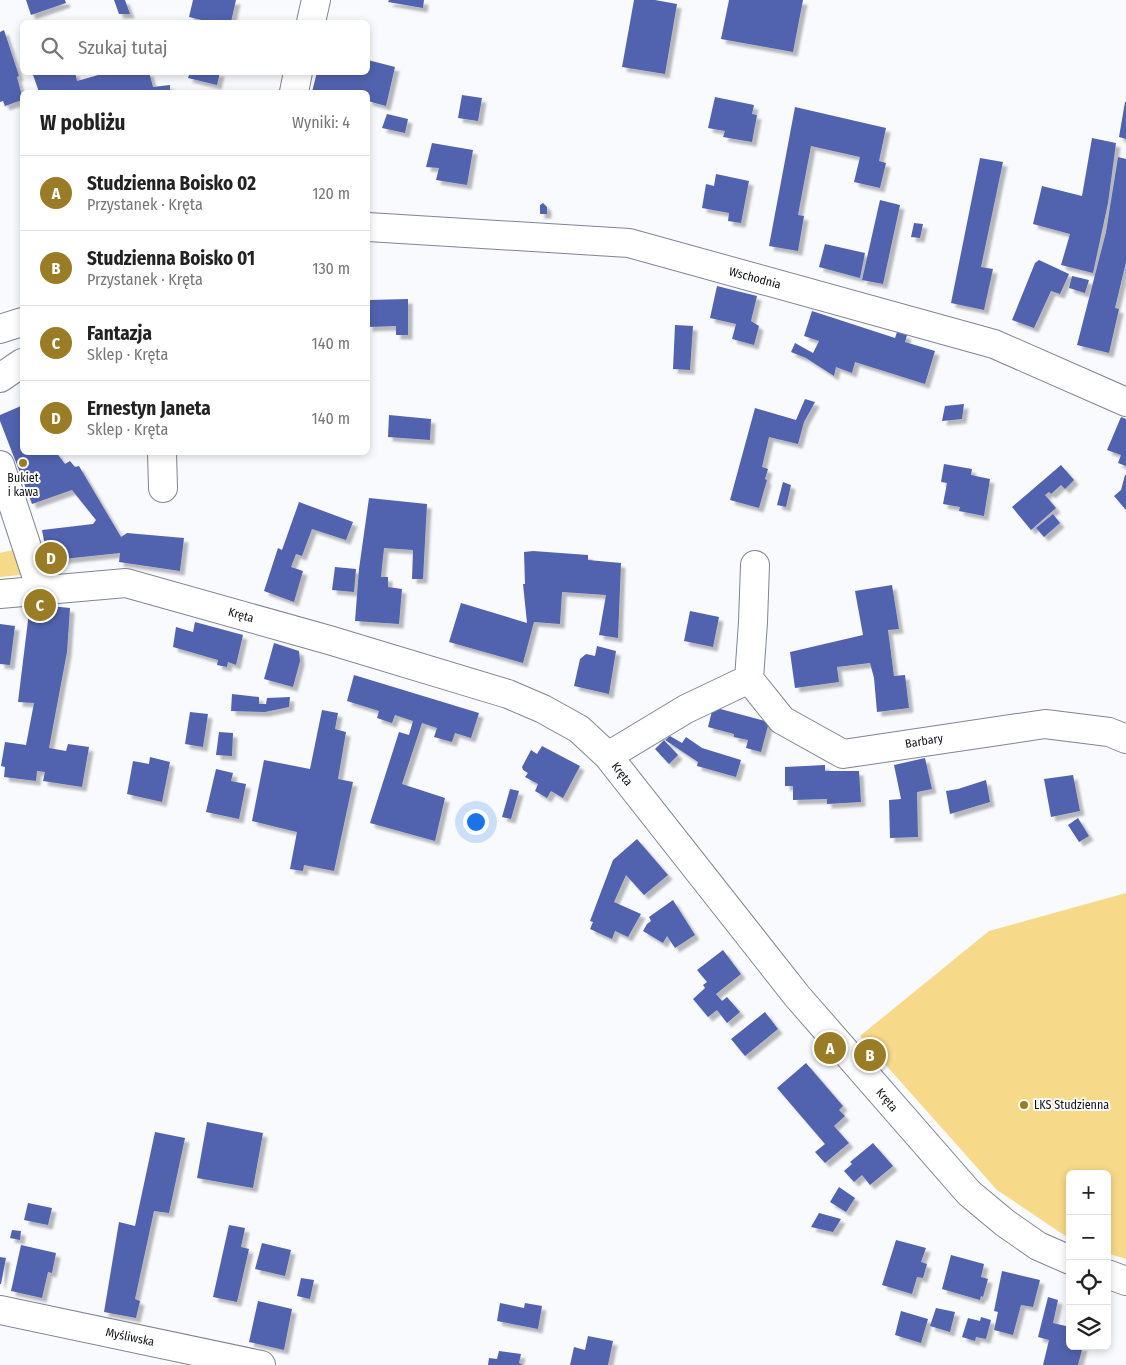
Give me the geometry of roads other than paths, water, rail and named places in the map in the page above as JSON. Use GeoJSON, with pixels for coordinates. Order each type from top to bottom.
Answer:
{"type":"FeatureCollection","features":[{"type":"Feature","properties":{"kind":"street"},"geometry":{"type":"LineString","coordinates":[[311,20],[316,0]]}},
{"type":"Feature","properties":{"kind":"street"},"geometry":{"type":"LineString","coordinates":[[294,90],[297,75]]}},
{"type":"Feature","properties":{"kind":"street","name":"Wschodnia"},"geometry":{"type":"LineString","coordinates":[[370,227],[629,243],[994,344],[1126,402]]}},
{"type":"Feature","properties":{"kind":"street"},"geometry":{"type":"LineString","coordinates":[[0,329],[20,323]]}},
{"type":"Feature","properties":{"kind":"street"},"geometry":{"type":"LineString","coordinates":[[0,378],[20,364]]}},
{"type":"Feature","properties":{"kind":"street"},"geometry":{"type":"LineString","coordinates":[[162,455],[163,488]]}},
{"type":"Feature","properties":{"kind":"street"},"geometry":{"type":"LineString","coordinates":[[0,465],[41,590]]}},
{"type":"Feature","properties":{"kind":"street"},"geometry":{"type":"LineString","coordinates":[[608,756],[686,709],[748,679],[755,565]]}},
{"type":"Feature","properties":{"kind":"street","name":"Kręta"},"geometry":{"type":"LineString","coordinates":[[0,594],[126,583],[329,640],[508,694],[543,709],[579,729],[608,756],[797,996],[969,1193],[1004,1223],[1038,1246],[1066,1258]]}},
{"type":"Feature","properties":{"kind":"street","name":"Barbary"},"geometry":{"type":"LineString","coordinates":[[748,679],[782,720],[843,754],[1045,724],[1109,732],[1126,739]]}},
{"type":"Feature","properties":{"kind":"street"},"geometry":{"type":"LineString","coordinates":[[1111,1275],[1126,1281]]}},
{"type":"Feature","properties":{"kind":"street","name":"Myśliwska"},"geometry":{"type":"LineString","coordinates":[[0,1310],[261,1365]]}},
{"type":"Feature","properties":{"kind":"place","name":"Bukiet i kawa"},"geometry":{"type":"Point","coordinates":[23,463]}},
{"type":"Feature","properties":{"kind":"place","name":"Ernestyn Janeta"},"geometry":{"type":"Point","coordinates":[51,558]}},
{"type":"Feature","properties":{"kind":"place","name":"Fantazja"},"geometry":{"type":"Point","coordinates":[40,605]}},
{"type":"Feature","properties":{"kind":"place","name":"Studzienna Boisko 02"},"geometry":{"type":"Point","coordinates":[830,1048]}},
{"type":"Feature","properties":{"kind":"place","name":"Studzienna Boisko 01"},"geometry":{"type":"Point","coordinates":[870,1055]}},
{"type":"Feature","properties":{"kind":"place","name":"LKS Studzienna"},"geometry":{"type":"Point","coordinates":[1024,1105]}}]}
